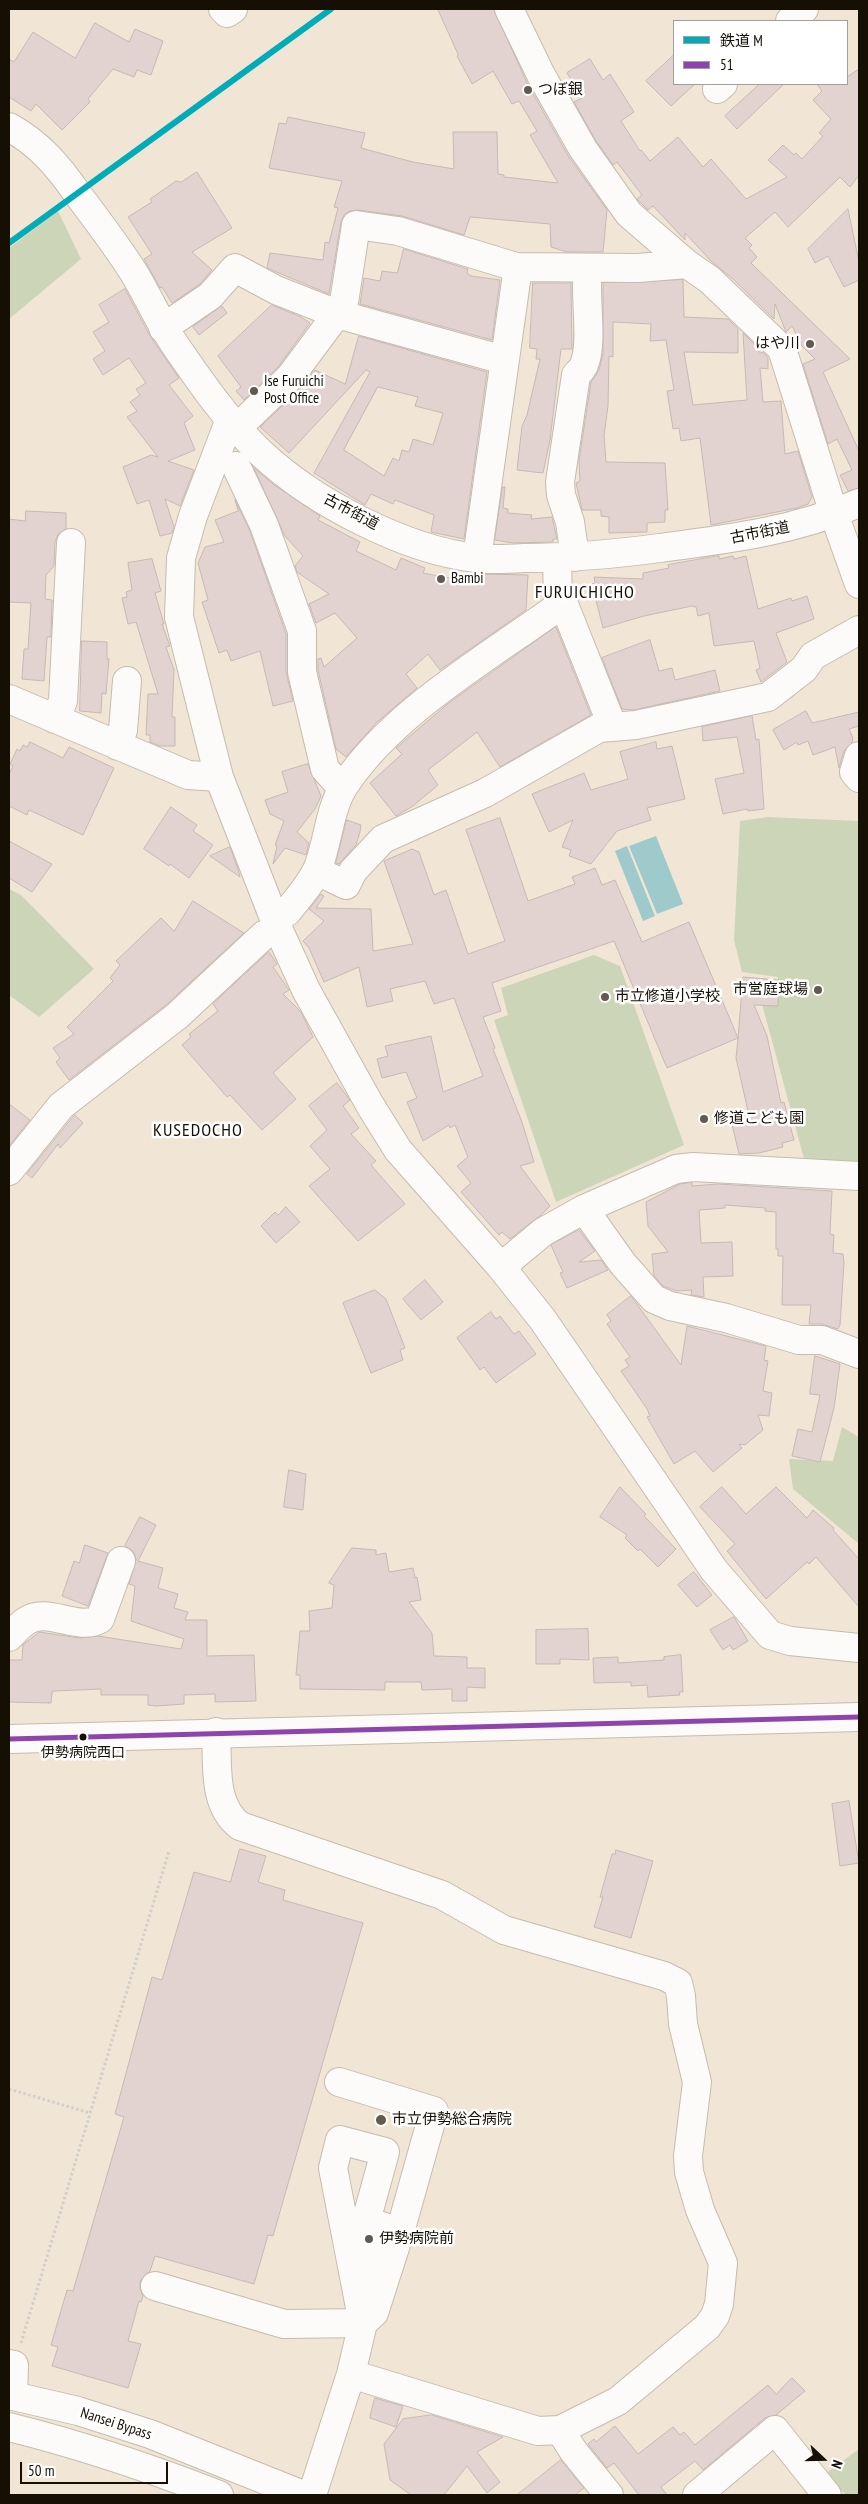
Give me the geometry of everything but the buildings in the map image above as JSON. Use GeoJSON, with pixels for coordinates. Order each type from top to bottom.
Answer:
{"type":"FeatureCollection","features":[{"type":"Feature","properties":{"kind":"main road"},"geometry":{"type":"LineString","coordinates":[[223,9],[227,14],[233,9]]}},
{"type":"Feature","properties":{"kind":"main road"},"geometry":{"type":"LineString","coordinates":[[509,9],[546,83],[583,149],[629,214],[686,264],[710,280],[782,349],[834,514],[859,584]]}},
{"type":"Feature","properties":{"kind":"main road"},"geometry":{"type":"LineString","coordinates":[[791,20],[804,9]]}},
{"type":"Feature","properties":{"kind":"main road","name":"古市街道"},"geometry":{"type":"LineString","coordinates":[[9,127],[46,153],[105,230],[135,275],[163,328],[190,367],[234,423],[277,466],[337,506],[406,539],[448,553],[477,558],[566,557],[738,538],[774,532],[834,514],[859,503]]}},
{"type":"Feature","properties":{"kind":"main road"},"geometry":{"type":"LineString","coordinates":[[686,264],[588,268],[518,267],[398,231],[356,225],[340,315],[290,377],[234,423],[192,516],[181,558],[178,593],[179,617],[218,777],[277,926],[306,990],[370,1105],[398,1150],[501,1267],[543,1320],[714,1570],[770,1635],[790,1641],[859,1648]]}},
{"type":"Feature","properties":{"kind":"main road"},"geometry":{"type":"LineString","coordinates":[[477,558],[518,267]]}},
{"type":"Feature","properties":{"kind":"main road"},"geometry":{"type":"LineString","coordinates":[[163,328],[210,296],[236,268],[276,290],[340,315],[504,360]]}},
{"type":"Feature","properties":{"kind":"main road"},"geometry":{"type":"LineString","coordinates":[[287,912],[317,871],[342,788],[371,750],[433,696],[558,605],[570,522],[561,495],[560,482],[576,375],[585,364],[587,352],[586,284],[588,268]]}},
{"type":"Feature","properties":{"kind":"main road"},"geometry":{"type":"LineString","coordinates":[[236,466],[264,525],[302,631],[302,672],[325,769],[342,788]]}},
{"type":"Feature","properties":{"kind":"main road"},"geometry":{"type":"LineString","coordinates":[[55,719],[63,701],[71,543]]}},
{"type":"Feature","properties":{"kind":"main road"},"geometry":{"type":"LineString","coordinates":[[558,605],[566,607],[612,725]]}},
{"type":"Feature","properties":{"kind":"main road"},"geometry":{"type":"LineString","coordinates":[[317,871],[346,885],[353,871],[383,839],[485,793],[599,728],[612,725],[636,725],[768,697],[804,669],[813,656],[859,630]]}},
{"type":"Feature","properties":{"kind":"main road"},"geometry":{"type":"LineString","coordinates":[[118,746],[123,730],[127,681]]}},
{"type":"Feature","properties":{"kind":"main road"},"geometry":{"type":"LineString","coordinates":[[11,705],[55,719],[188,775],[218,777]]}},
{"type":"Feature","properties":{"kind":"main road"},"geometry":{"type":"LineString","coordinates":[[859,756],[854,772],[859,778]]}},
{"type":"Feature","properties":{"kind":"main road"},"geometry":{"type":"LineString","coordinates":[[9,1171],[61,1106],[177,1016],[264,935]]}},
{"type":"Feature","properties":{"kind":"main road"},"geometry":{"type":"LineString","coordinates":[[501,1267],[543,1232],[584,1208],[676,1169],[693,1167],[859,1176]]}},
{"type":"Feature","properties":{"kind":"main road"},"geometry":{"type":"LineString","coordinates":[[584,1208],[623,1264],[654,1299],[670,1306],[726,1318],[799,1340],[822,1340],[859,1354]]}},
{"type":"Feature","properties":{"kind":"main road"},"geometry":{"type":"LineString","coordinates":[[9,1637],[26,1621],[40,1616],[89,1624],[100,1619],[121,1561]]}},
{"type":"Feature","properties":{"kind":"main road"},"geometry":{"type":"LineString","coordinates":[[9,1739],[216,1732],[859,1717]]}},
{"type":"Feature","properties":{"kind":"main road"},"geometry":{"type":"LineString","coordinates":[[216,1732],[220,1800],[231,1819],[240,1826],[442,1895],[504,1930],[664,1976],[678,1984],[682,1996],[683,2024],[697,2082],[688,2156],[690,2172],[700,2210],[723,2263],[719,2304],[716,2316],[708,2328],[618,2401],[560,2430],[538,2431],[351,2374]]}},
{"type":"Feature","properties":{"kind":"main road"},"geometry":{"type":"LineString","coordinates":[[156,2286],[284,2324],[363,2323],[374,2313],[400,2232],[434,2111],[339,2082]]}},
{"type":"Feature","properties":{"kind":"main road"},"geometry":{"type":"LineString","coordinates":[[312,2495],[351,2374],[363,2323],[333,2168],[340,2140],[386,2152],[366,2222],[381,2288]]}},
{"type":"Feature","properties":{"kind":"main road"},"geometry":{"type":"LineString","coordinates":[[366,2222],[400,2232]]}},
{"type":"Feature","properties":{"kind":"main road"},"geometry":{"type":"LineString","coordinates":[[11,2364],[11,2395]]}},
{"type":"Feature","properties":{"kind":"main road","name":"Nansei Bypass"},"geometry":{"type":"LineString","coordinates":[[11,2395],[78,2411],[150,2434],[303,2495]]}},
{"type":"Feature","properties":{"kind":"main road","name":"Nansei Bypass"},"geometry":{"type":"LineString","coordinates":[[9,2426],[136,2463],[219,2495]]}},
{"type":"Feature","properties":{"kind":"main road"},"geometry":{"type":"LineString","coordinates":[[560,2430],[574,2452],[609,2495]]}},
{"type":"Feature","properties":{"kind":"main road"},"geometry":{"type":"LineString","coordinates":[[697,2495],[776,2430],[827,2495]]}},
{"type":"Feature","properties":{"kind":"path"},"geometry":{"type":"LineString","coordinates":[[11,2364],[169,1852]]}},
{"type":"Feature","properties":{"kind":"path"},"geometry":{"type":"LineString","coordinates":[[9,2089],[90,2113]]}},
{"type":"Feature","properties":{"kind":"green space"},"geometry":{"type":"Polygon","coordinates":[[[58,211],[81,259],[9,319],[9,248],[58,211]]]}},
{"type":"Feature","properties":{"kind":"green space","name":"市営庭球場"},"geometry":{"type":"Polygon","coordinates":[[[768,817],[859,821],[859,1169],[806,1166],[762,1004],[777,1004],[778,977],[742,972],[734,940],[740,821],[768,817]]]}},
{"type":"Feature","properties":{"kind":"green space"},"geometry":{"type":"Polygon","coordinates":[[[9,889],[21,895],[94,969],[39,1017],[9,995],[9,889]]]}},
{"type":"Feature","properties":{"kind":"green space"},"geometry":{"type":"Polygon","coordinates":[[[594,955],[620,966],[684,1145],[556,1202],[494,1020],[508,1015],[501,988],[594,955]]]}},
{"type":"Feature","properties":{"kind":"green space"},"geometry":{"type":"Polygon","coordinates":[[[842,1427],[859,1437],[859,1544],[793,1489],[789,1459],[833,1461],[842,1427]]]}},
{"type":"Feature","properties":{"kind":"green space"},"geometry":{"type":"Polygon","coordinates":[[[859,2449],[859,2495],[846,2495],[825,2474],[859,2449]]]}},
{"type":"Feature","properties":{"kind":"water"},"geometry":{"type":"Polygon","coordinates":[[[656,836],[683,904],[657,914],[629,846],[656,836]]]}},
{"type":"Feature","properties":{"kind":"water"},"geometry":{"type":"Polygon","coordinates":[[[627,846],[655,916],[643,921],[615,851],[627,846]]]}},
{"type":"Feature","properties":{"kind":"rail line","name":"M"},"geometry":{"type":"LineString","coordinates":[[9,243],[331,9]]}},
{"type":"Feature","properties":{"kind":"transit line","name":"51"},"geometry":{"type":"LineString","coordinates":[[9,1739],[859,1717]]}},
{"type":"Feature","properties":{"kind":"place","name":"つぼ銀"},"geometry":{"type":"Point","coordinates":[528,90]}},
{"type":"Feature","properties":{"kind":"place","name":"はや川"},"geometry":{"type":"Point","coordinates":[810,344]}},
{"type":"Feature","properties":{"kind":"place","name":"Ise Furuichi Post Office"},"geometry":{"type":"Point","coordinates":[254,391]}},
{"type":"Feature","properties":{"kind":"place","name":"Bambi"},"geometry":{"type":"Point","coordinates":[441,579]}},
{"type":"Feature","properties":{"kind":"place","name":"市営庭球場"},"geometry":{"type":"Point","coordinates":[818,990]}},
{"type":"Feature","properties":{"kind":"place","name":"市立修道小学校"},"geometry":{"type":"Point","coordinates":[605,997]}},
{"type":"Feature","properties":{"kind":"place","name":"修道こども園"},"geometry":{"type":"Point","coordinates":[704,1119]}},
{"type":"Feature","properties":{"kind":"place","name":"伊勢病院西口"},"geometry":{"type":"Point","coordinates":[83,1737]}},
{"type":"Feature","properties":{"kind":"place","name":"市立伊勢総合病院"},"geometry":{"type":"Point","coordinates":[381,2120]}},
{"type":"Feature","properties":{"kind":"place","name":"伊勢病院前"},"geometry":{"type":"Point","coordinates":[369,2239]}},
{"type":"Feature","properties":{"kind":"district","name":"FURUICHICHO"},"geometry":{"type":"Point","coordinates":[585,593]}},
{"type":"Feature","properties":{"kind":"district","name":"KUSEDOCHO"},"geometry":{"type":"Point","coordinates":[198,1131]}}]}
